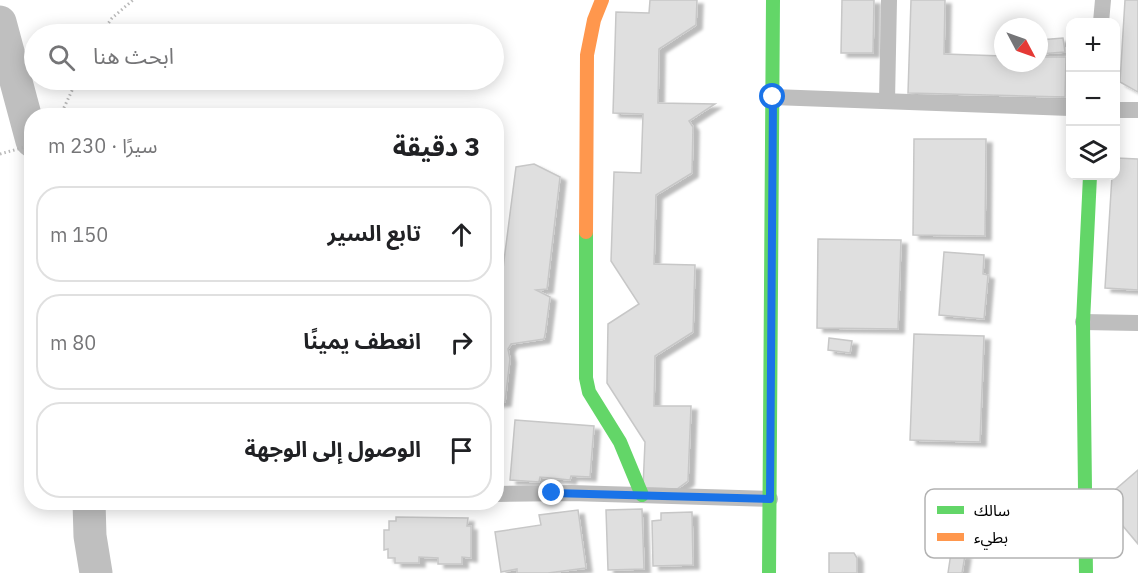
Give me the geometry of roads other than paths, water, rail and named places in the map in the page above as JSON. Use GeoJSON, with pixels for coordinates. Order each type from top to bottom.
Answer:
{"type":"FeatureCollection","features":[{"type":"Feature","properties":{"kind":"street"},"geometry":{"type":"LineString","coordinates":[[602,0],[593,21],[587,55],[586,378],[589,392],[620,442],[642,495]]}},
{"type":"Feature","properties":{"kind":"street"},"geometry":{"type":"LineString","coordinates":[[769,573],[774,0]]}},
{"type":"Feature","properties":{"kind":"street"},"geometry":{"type":"LineString","coordinates":[[887,101],[889,0]]}},
{"type":"Feature","properties":{"kind":"street"},"geometry":{"type":"LineString","coordinates":[[1101,18],[1103,0]]}},
{"type":"Feature","properties":{"kind":"street"},"geometry":{"type":"LineString","coordinates":[[773,97],[1066,108]]}},
{"type":"Feature","properties":{"kind":"street"},"geometry":{"type":"LineString","coordinates":[[1120,110],[1138,110]]}},
{"type":"Feature","properties":{"kind":"street"},"geometry":{"type":"LineString","coordinates":[[1085,489],[1083,322],[1090,180]]}},
{"type":"Feature","properties":{"kind":"street"},"geometry":{"type":"LineString","coordinates":[[1083,322],[1138,323]]}},
{"type":"Feature","properties":{"kind":"street"},"geometry":{"type":"LineString","coordinates":[[504,494],[770,499]]}},
{"type":"Feature","properties":{"kind":"street"},"geometry":{"type":"LineString","coordinates":[[1086,558],[1086,573]]}},
{"type":"Feature","properties":{"kind":"waterway"},"geometry":{"type":"LineString","coordinates":[[0,22],[24,111]]}},
{"type":"Feature","properties":{"kind":"waterway"},"geometry":{"type":"LineString","coordinates":[[89,510],[90,536],[96,573]]}}]}
